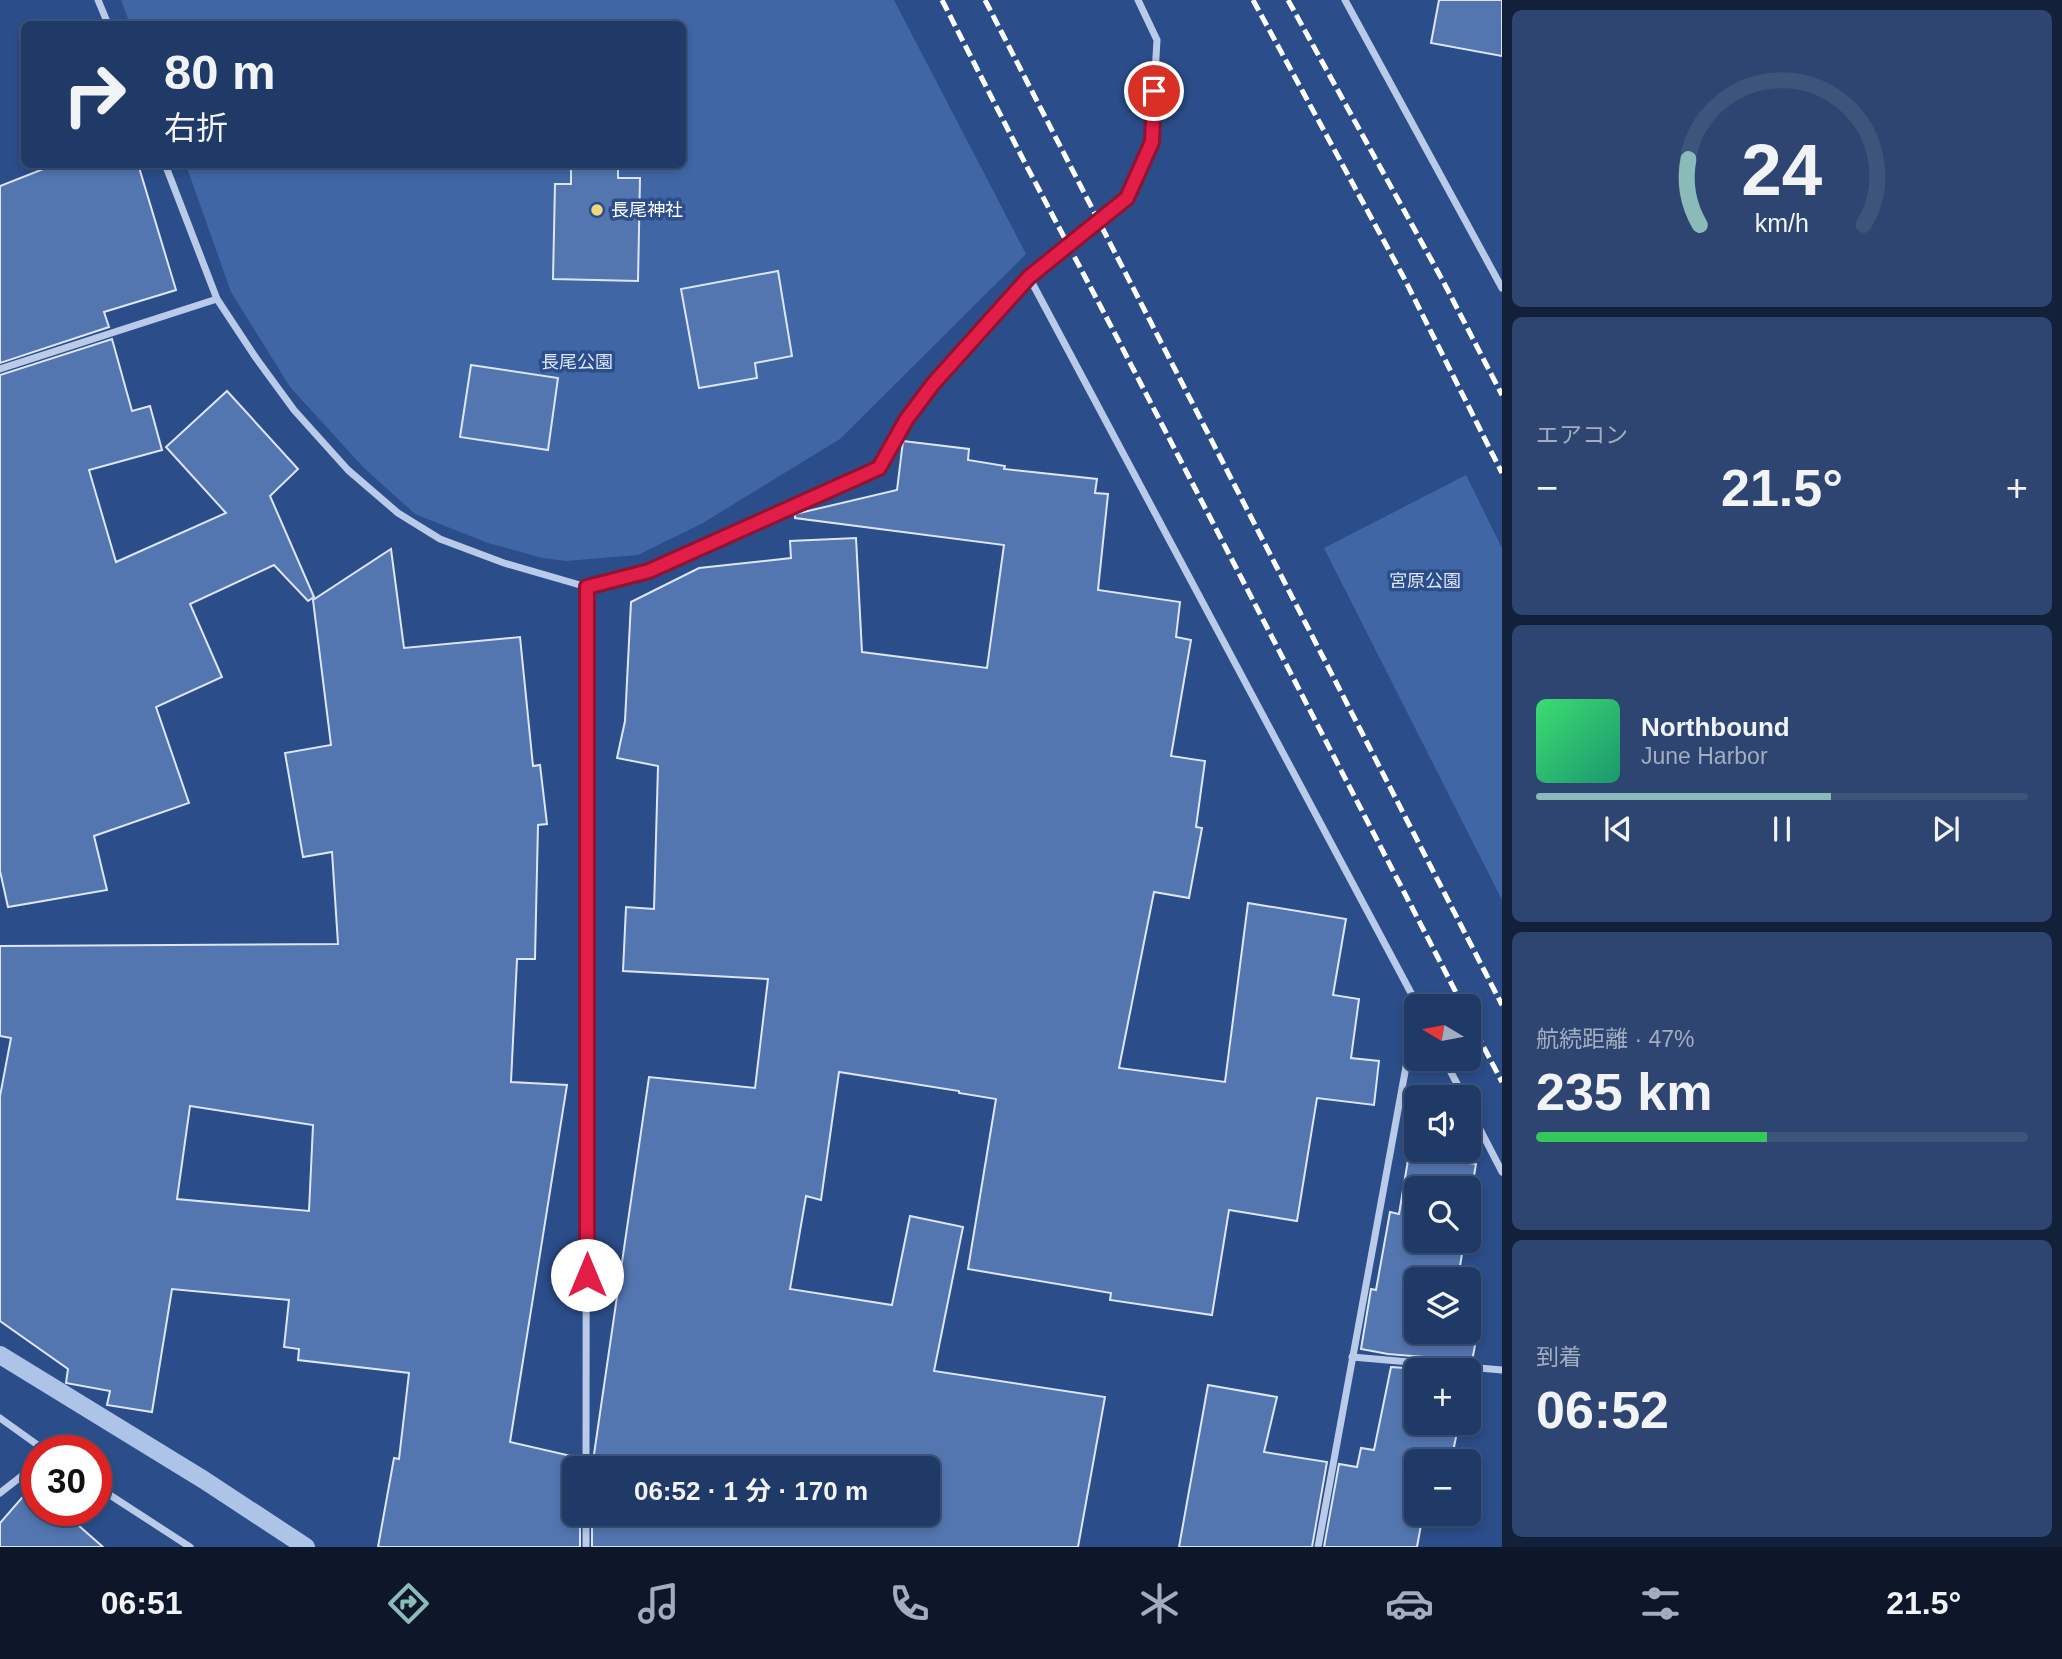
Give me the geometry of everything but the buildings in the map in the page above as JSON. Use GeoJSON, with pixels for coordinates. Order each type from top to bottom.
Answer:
{"type":"FeatureCollection","features":[{"type":"Feature","properties":{"kind":"street"},"geometry":{"type":"LineString","coordinates":[[98,0],[107,21]]}},
{"type":"Feature","properties":{"kind":"street"},"geometry":{"type":"LineString","coordinates":[[167,168],[216,299],[294,410],[348,470],[398,513],[440,538],[491,558],[587,587],[649,571],[879,468],[906,420],[933,384],[1029,277],[1127,198],[1152,142],[1157,40],[1138,0]]}},
{"type":"Feature","properties":{"kind":"street"},"geometry":{"type":"LineString","coordinates":[[1345,0],[1502,288]]}},
{"type":"Feature","properties":{"kind":"street"},"geometry":{"type":"LineString","coordinates":[[1029,277],[1410,994]]}},
{"type":"Feature","properties":{"kind":"street"},"geometry":{"type":"LineString","coordinates":[[0,369],[216,299]]}},
{"type":"Feature","properties":{"kind":"street"},"geometry":{"type":"LineString","coordinates":[[586,1456],[587,587]]}},
{"type":"Feature","properties":{"kind":"street"},"geometry":{"type":"LineString","coordinates":[[1318,1547],[1405,1071]]}},
{"type":"Feature","properties":{"kind":"street"},"geometry":{"type":"LineString","coordinates":[[1481,1131],[1502,1172]]}},
{"type":"Feature","properties":{"kind":"street"},"geometry":{"type":"LineString","coordinates":[[1352,1357],[1502,1370]]}},
{"type":"Feature","properties":{"kind":"street"},"geometry":{"type":"LineString","coordinates":[[0,1418],[24,1435]]}},
{"type":"Feature","properties":{"kind":"street"},"geometry":{"type":"LineString","coordinates":[[0,1493],[21,1477]]}},
{"type":"Feature","properties":{"kind":"street"},"geometry":{"type":"LineString","coordinates":[[112,1496],[190,1547]]}},
{"type":"Feature","properties":{"kind":"street"},"geometry":{"type":"LineString","coordinates":[[586,1526],[586,1547]]}},
{"type":"Feature","properties":{"kind":"green space","name":"長尾公園"},"geometry":{"type":"Polygon","coordinates":[[[121,0],[894,0],[1026,254],[840,439],[703,523],[638,555],[566,561],[542,558],[488,543],[415,514],[363,467],[290,387],[231,292],[187,168],[686,168],[686,21],[129,21],[121,0]]]}},
{"type":"Feature","properties":{"kind":"green space","name":"宮原公園"},"geometry":{"type":"Polygon","coordinates":[[[1466,475],[1502,548],[1502,900],[1324,548],[1466,475]]]}},
{"type":"Feature","properties":{"kind":"waterway"},"geometry":{"type":"LineString","coordinates":[[0,1355],[204,1480],[306,1547]]}},
{"type":"Feature","properties":{"kind":"railway"},"geometry":{"type":"LineString","coordinates":[[942,0],[1457,994]]}},
{"type":"Feature","properties":{"kind":"railway"},"geometry":{"type":"LineString","coordinates":[[985,0],[1502,1005]]}},
{"type":"Feature","properties":{"kind":"railway"},"geometry":{"type":"LineString","coordinates":[[1253,0],[1404,278],[1502,473]]}},
{"type":"Feature","properties":{"kind":"railway"},"geometry":{"type":"LineString","coordinates":[[1288,0],[1443,281],[1502,395]]}},
{"type":"Feature","properties":{"kind":"railway"},"geometry":{"type":"LineString","coordinates":[[1481,1042],[1502,1082]]}},
{"type":"Feature","properties":{"kind":"place","name":"長尾神社"},"geometry":{"type":"Point","coordinates":[597,210]}},
{"type":"Feature","properties":{"kind":"route"},"geometry":{"type":"LineString","coordinates":[[587,1275],[587,587],[649,571],[879,468],[906,420],[933,384],[1029,277],[1127,198],[1152,142],[1154,91]]}}]}
